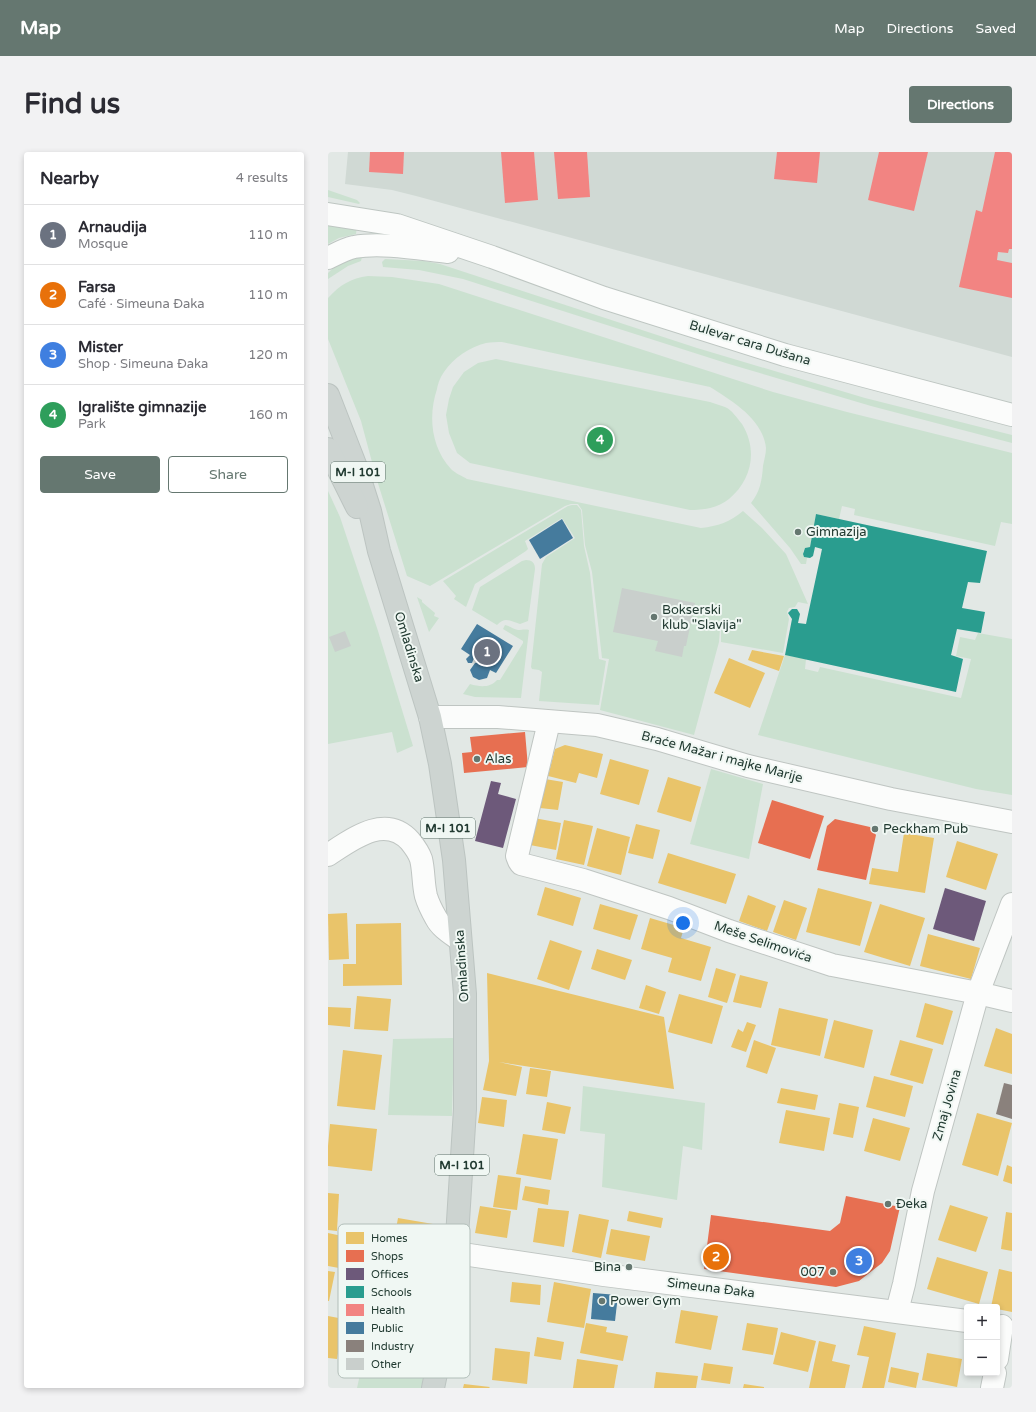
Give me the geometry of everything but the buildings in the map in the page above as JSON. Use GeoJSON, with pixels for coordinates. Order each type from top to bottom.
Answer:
{"type":"FeatureCollection","features":[{"type":"Feature","properties":{"kind":"main road","name":"Omladinska"},"geometry":{"type":"LineString","coordinates":[[328,395],[356,467],[370,511],[379,551],[430,717],[440,764],[454,860],[465,994],[465,1109],[458,1224]]}},
{"type":"Feature","properties":{"kind":"main road","name":"Omladinska"},"geometry":{"type":"LineString","coordinates":[[328,449],[379,551]]}},
{"type":"Feature","properties":{"kind":"main road","name":"Omladinska"},"geometry":{"type":"LineString","coordinates":[[433,1388],[435,1378]]}},
{"type":"Feature","properties":{"kind":"street","name":"Bulevar cara Dušana"},"geometry":{"type":"LineString","coordinates":[[328,214],[397,225],[492,257],[604,298],[777,353],[1012,415]]}},
{"type":"Feature","properties":{"kind":"street","name":"Bulevar cara Dušana"},"geometry":{"type":"LineString","coordinates":[[328,258],[341,251],[364,246],[396,246],[492,257]]}},
{"type":"Feature","properties":{"kind":"street","name":"Braće Mažar i majke Marije"},"geometry":{"type":"LineString","coordinates":[[430,717],[498,717],[597,725],[657,739],[748,766],[891,799],[1012,822]]}},
{"type":"Feature","properties":{"kind":"street","name":"Meše Selimovića"},"geometry":{"type":"LineString","coordinates":[[549,722],[517,856],[521,864],[583,880],[832,966],[978,993],[1012,1001]]}},
{"type":"Feature","properties":{"kind":"street"},"geometry":{"type":"LineString","coordinates":[[328,855],[365,833],[377,829],[394,831],[405,836],[414,846],[421,858],[426,896],[436,918],[444,928],[460,940]]}},
{"type":"Feature","properties":{"kind":"street","name":"Zmaj Jovina"},"geometry":{"type":"LineString","coordinates":[[897,1311],[923,1191],[978,993],[1012,904]]}},
{"type":"Feature","properties":{"kind":"street","name":"Simeuna Đaka"},"geometry":{"type":"LineString","coordinates":[[470,1255],[604,1275],[964,1321]]}},
{"type":"Feature","properties":{"kind":"street"},"geometry":{"type":"LineString","coordinates":[[1000,1345],[1004,1326]]}},
{"type":"Feature","properties":{"kind":"street"},"geometry":{"type":"LineString","coordinates":[[992,1388],[994,1376]]}},
{"type":"Feature","properties":{"kind":"shaded area"},"geometry":{"type":"Polygon","coordinates":[[[348,152],[1012,152],[1012,357],[416,196],[392,190],[345,184],[348,152]]]}},
{"type":"Feature","properties":{"kind":"green space"},"geometry":{"type":"Polygon","coordinates":[[[328,190],[357,200],[360,203],[328,197],[328,190]]]}},
{"type":"Feature","properties":{"kind":"green space"},"geometry":{"type":"Polygon","coordinates":[[[328,220],[357,226],[356,234],[339,238],[328,244],[328,220]]]}},
{"type":"Feature","properties":{"kind":"green space"},"geometry":{"type":"Polygon","coordinates":[[[362,257],[361,261],[348,266],[328,279],[328,273],[335,266],[347,260],[362,257]]]}},
{"type":"Feature","properties":{"kind":"green space"},"geometry":{"type":"Polygon","coordinates":[[[385,259],[424,261],[440,264],[697,348],[865,398],[1012,435],[1012,443],[871,406],[729,364],[463,279],[419,270],[383,267],[382,262],[385,259]]]}},
{"type":"Feature","properties":{"kind":"green space"},"geometry":{"type":"Polygon","coordinates":[[[368,276],[392,277],[439,284],[773,392],[1012,453],[1012,524],[1001,522],[995,546],[854,515],[855,509],[842,506],[839,519],[816,514],[810,547],[805,548],[803,552],[804,557],[807,558],[806,564],[801,564],[790,548],[751,503],[757,495],[762,476],[766,448],[764,438],[753,420],[728,398],[710,387],[502,342],[486,343],[474,347],[462,354],[448,367],[438,384],[434,399],[432,420],[435,441],[444,460],[451,469],[467,479],[701,528],[724,523],[743,511],[762,528],[786,554],[808,604],[798,602],[795,607],[789,608],[787,612],[789,619],[783,653],[721,642],[721,615],[719,642],[694,735],[600,710],[609,659],[602,658],[592,572],[585,545],[582,510],[578,504],[565,506],[430,586],[407,576],[376,477],[361,421],[328,339],[328,298],[346,283],[356,278],[368,276]]]}},
{"type":"Feature","properties":{"kind":"green space"},"geometry":{"type":"Polygon","coordinates":[[[496,359],[710,402],[725,407],[730,410],[742,424],[750,444],[750,464],[743,483],[729,499],[720,505],[700,510],[690,510],[470,463],[457,453],[449,433],[446,415],[449,399],[453,387],[464,372],[478,363],[496,359]]]}},
{"type":"Feature","properties":{"kind":"green space"},"geometry":{"type":"Polygon","coordinates":[[[328,491],[340,517],[378,631],[413,746],[397,753],[392,732],[328,744],[328,491]]]}},
{"type":"Feature","properties":{"kind":"green space"},"geometry":{"type":"Polygon","coordinates":[[[572,505],[577,505],[581,510],[584,546],[590,573],[599,659],[606,661],[599,705],[539,701],[542,672],[532,669],[531,667],[542,564],[546,557],[575,538],[562,518],[525,541],[528,549],[526,551],[475,584],[466,607],[454,599],[456,596],[443,581],[572,505]]]}},
{"type":"Feature","properties":{"kind":"green space"},"geometry":{"type":"Polygon","coordinates":[[[526,560],[533,562],[535,569],[528,621],[520,624],[505,620],[497,625],[472,610],[480,587],[526,560]]]}},
{"type":"Feature","properties":{"kind":"green space"},"geometry":{"type":"Polygon","coordinates":[[[417,597],[435,613],[434,616],[439,618],[429,632],[417,597]]]}},
{"type":"Feature","properties":{"kind":"green space"},"geometry":{"type":"Polygon","coordinates":[[[505,625],[518,630],[529,630],[521,698],[475,697],[463,694],[470,684],[477,686],[488,686],[497,680],[500,680],[523,643],[523,641],[503,629],[505,625]]]}},
{"type":"Feature","properties":{"kind":"green space"},"geometry":{"type":"Polygon","coordinates":[[[978,633],[1012,639],[1012,795],[976,789],[758,735],[785,655],[806,659],[805,669],[818,672],[820,667],[961,698],[971,659],[956,656],[960,637],[975,640],[978,633]]]}},
{"type":"Feature","properties":{"kind":"green space"},"geometry":{"type":"Polygon","coordinates":[[[711,769],[763,784],[749,859],[690,844],[711,769]]]}},
{"type":"Feature","properties":{"kind":"green space"},"geometry":{"type":"Polygon","coordinates":[[[454,1038],[452,1116],[388,1115],[393,1039],[454,1038]]]}},
{"type":"Feature","properties":{"kind":"green space"},"geometry":{"type":"Polygon","coordinates":[[[583,1086],[705,1103],[702,1150],[683,1146],[677,1200],[602,1187],[605,1134],[580,1131],[583,1086]]]}},
{"type":"Feature","properties":{"kind":"green space"},"geometry":{"type":"Polygon","coordinates":[[[359,1378],[423,1378],[421,1388],[357,1388],[359,1378]]]}},
{"type":"Feature","properties":{"kind":"place","name":"Igralište gimnazije"},"geometry":{"type":"Point","coordinates":[600,440]}},
{"type":"Feature","properties":{"kind":"place","name":"Gimnazija"},"geometry":{"type":"Point","coordinates":[798,532]}},
{"type":"Feature","properties":{"kind":"place","name":"Bokserski klub \"Slavija\""},"geometry":{"type":"Point","coordinates":[654,617]}},
{"type":"Feature","properties":{"kind":"place","name":"Arnaudija"},"geometry":{"type":"Point","coordinates":[487,652]}},
{"type":"Feature","properties":{"kind":"place","name":"Alas"},"geometry":{"type":"Point","coordinates":[477,759]}},
{"type":"Feature","properties":{"kind":"place","name":"Peckham Pub"},"geometry":{"type":"Point","coordinates":[875,829]}},
{"type":"Feature","properties":{"kind":"place","name":"Đeka"},"geometry":{"type":"Point","coordinates":[888,1204]}},
{"type":"Feature","properties":{"kind":"place","name":"Farsa"},"geometry":{"type":"Point","coordinates":[716,1257]}},
{"type":"Feature","properties":{"kind":"place","name":"Mister"},"geometry":{"type":"Point","coordinates":[859,1261]}},
{"type":"Feature","properties":{"kind":"place","name":"Bina"},"geometry":{"type":"Point","coordinates":[629,1267]}},
{"type":"Feature","properties":{"kind":"place","name":"007"},"geometry":{"type":"Point","coordinates":[833,1272]}},
{"type":"Feature","properties":{"kind":"place","name":"Power Gym"},"geometry":{"type":"Point","coordinates":[602,1301]}}]}
